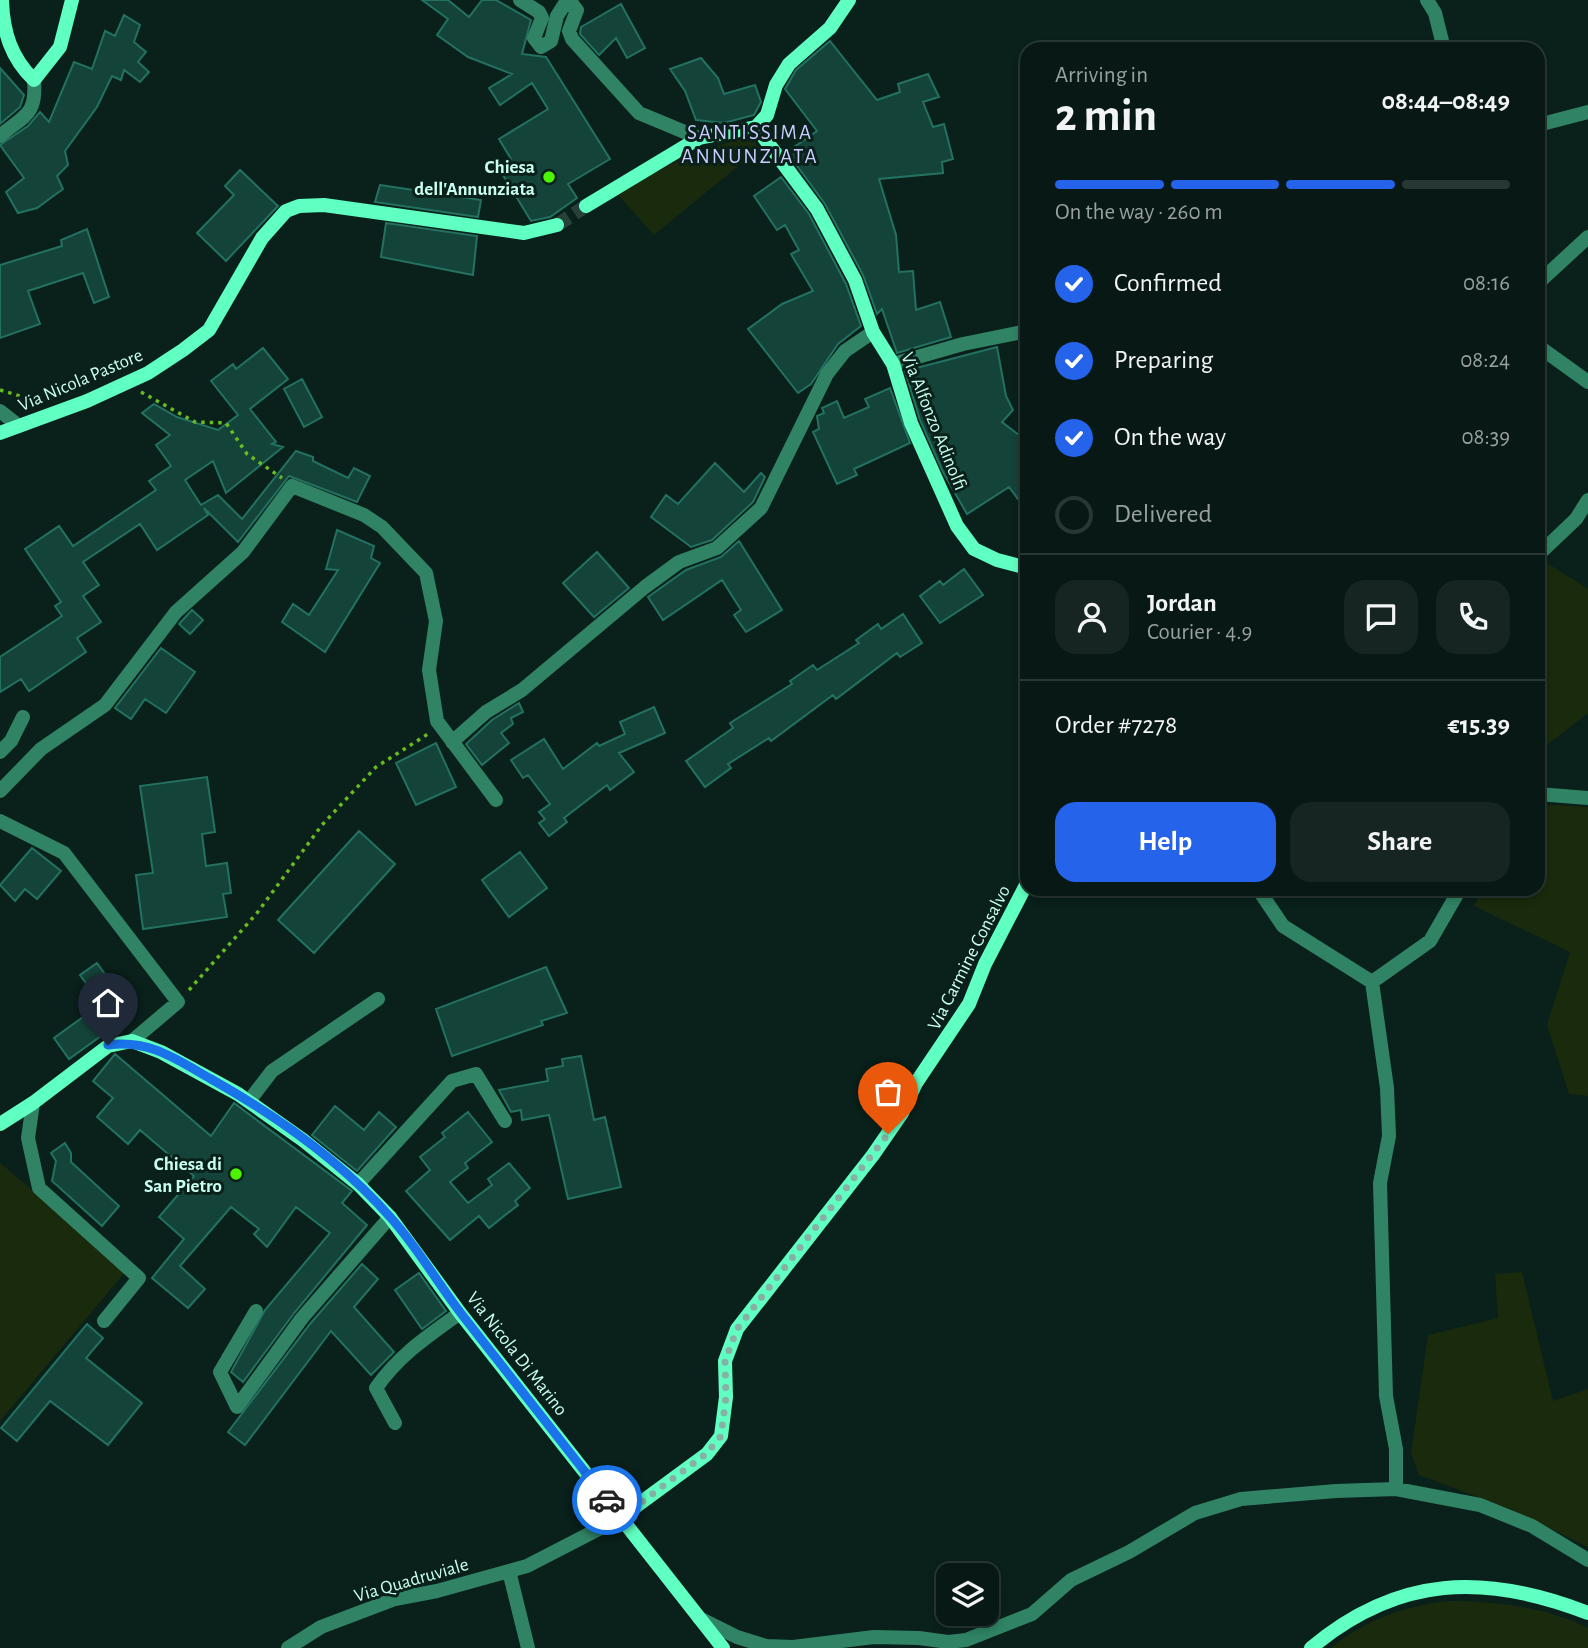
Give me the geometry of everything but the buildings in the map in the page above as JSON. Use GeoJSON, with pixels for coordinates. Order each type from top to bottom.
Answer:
{"type":"FeatureCollection","features":[{"type":"Feature","properties":{"kind":"street"},"geometry":{"type":"LineString","coordinates":[[0,136],[32,112],[36,98],[34,80],[17,64],[9,45],[2,0]]}},
{"type":"Feature","properties":{"kind":"street"},"geometry":{"type":"LineString","coordinates":[[34,80],[60,47],[72,0]]}},
{"type":"Feature","properties":{"kind":"street"},"geometry":{"type":"LineString","coordinates":[[520,0],[539,12],[542,18],[534,38],[541,47],[551,41],[560,10],[564,5],[573,5],[577,10],[569,31],[604,78],[639,113],[699,138]]}},
{"type":"Feature","properties":{"kind":"street"},"geometry":{"type":"LineString","coordinates":[[586,205],[699,138],[756,127],[766,115],[776,85],[789,64],[830,28],[849,0]]}},
{"type":"Feature","properties":{"kind":"street"},"geometry":{"type":"LineString","coordinates":[[1427,0],[1435,13],[1442,42]]}},
{"type":"Feature","properties":{"kind":"street"},"geometry":{"type":"LineString","coordinates":[[1545,123],[1588,112]]}},
{"type":"Feature","properties":{"kind":"street","name":"Via Alfonzo Adinolfi"},"geometry":{"type":"LineString","coordinates":[[756,127],[817,209],[855,280],[873,332],[893,364],[911,423],[957,526],[974,548],[997,560],[1020,566]]}},
{"type":"Feature","properties":{"kind":"street","name":"Via Nicola Pastore"},"geometry":{"type":"LineString","coordinates":[[0,433],[148,373],[209,330],[262,238],[286,211],[299,206],[324,205],[524,233],[556,225]]}},
{"type":"Feature","properties":{"kind":"street"},"geometry":{"type":"LineString","coordinates":[[1545,277],[1588,237]]}},
{"type":"Feature","properties":{"kind":"street"},"geometry":{"type":"LineString","coordinates":[[452,742],[486,712],[522,690],[645,587],[679,562],[717,548],[761,508],[827,374],[845,352],[873,332]]}},
{"type":"Feature","properties":{"kind":"street"},"geometry":{"type":"LineString","coordinates":[[893,364],[963,344],[1020,332]]}},
{"type":"Feature","properties":{"kind":"street"},"geometry":{"type":"LineString","coordinates":[[1545,351],[1588,382]]}},
{"type":"Feature","properties":{"kind":"street"},"geometry":{"type":"LineString","coordinates":[[0,411],[19,426]]}},
{"type":"Feature","properties":{"kind":"street"},"geometry":{"type":"LineString","coordinates":[[0,791],[41,749],[105,705],[176,612],[243,552],[292,486],[364,515],[382,527],[426,573],[436,621],[429,670],[432,699],[441,726],[496,800]]}},
{"type":"Feature","properties":{"kind":"street"},"geometry":{"type":"LineString","coordinates":[[1545,548],[1576,519],[1588,500]]}},
{"type":"Feature","properties":{"kind":"street"},"geometry":{"type":"LineString","coordinates":[[0,752],[11,741],[23,717]]}},
{"type":"Feature","properties":{"kind":"street"},"geometry":{"type":"LineString","coordinates":[[1545,795],[1588,798]]}},
{"type":"Feature","properties":{"kind":"street"},"geometry":{"type":"LineString","coordinates":[[0,821],[64,853],[178,1002],[132,1041],[108,1045],[33,1103],[0,1124]]}},
{"type":"Feature","properties":{"kind":"street","name":"Via Carmine Consalvo"},"geometry":{"type":"LineString","coordinates":[[620,1518],[706,1454],[721,1436],[726,1397],[725,1361],[737,1329],[873,1155],[902,1113],[916,1083],[969,1004],[985,964],[1020,896]]}},
{"type":"Feature","properties":{"kind":"street"},"geometry":{"type":"LineString","coordinates":[[1263,896],[1283,926],[1372,982],[1387,1088],[1389,1136],[1380,1183],[1386,1396],[1396,1449],[1396,1489]]}},
{"type":"Feature","properties":{"kind":"street"},"geometry":{"type":"LineString","coordinates":[[1372,982],[1430,941],[1456,896]]}},
{"type":"Feature","properties":{"kind":"street"},"geometry":{"type":"LineString","coordinates":[[249,1101],[272,1071],[378,999]]}},
{"type":"Feature","properties":{"kind":"street","name":"Via Nicola Di Marino"},"geometry":{"type":"LineString","coordinates":[[132,1041],[161,1052],[249,1101],[358,1184],[390,1217],[460,1312],[723,1648]]}},
{"type":"Feature","properties":{"kind":"street"},"geometry":{"type":"LineString","coordinates":[[358,1184],[452,1081],[476,1074],[505,1121]]}},
{"type":"Feature","properties":{"kind":"street"},"geometry":{"type":"LineString","coordinates":[[33,1103],[28,1138],[39,1188],[139,1278],[104,1321]]}},
{"type":"Feature","properties":{"kind":"street"},"geometry":{"type":"LineString","coordinates":[[256,1311],[220,1372],[237,1407],[302,1318],[390,1217]]}},
{"type":"Feature","properties":{"kind":"street"},"geometry":{"type":"LineString","coordinates":[[395,1423],[376,1388],[392,1365],[409,1349],[460,1312]]}},
{"type":"Feature","properties":{"kind":"street"},"geometry":{"type":"LineString","coordinates":[[698,1617],[737,1637],[766,1646],[793,1647],[874,1637],[919,1638],[948,1643],[966,1640],[1032,1614],[1071,1580],[1129,1552],[1195,1513],[1241,1499],[1396,1489],[1480,1505],[1532,1526],[1588,1560]]}},
{"type":"Feature","properties":{"kind":"street","name":"Via Quadruviale"},"geometry":{"type":"LineString","coordinates":[[288,1648],[321,1627],[395,1599],[527,1566],[620,1518]]}},
{"type":"Feature","properties":{"kind":"street"},"geometry":{"type":"LineString","coordinates":[[509,1571],[528,1648]]}},
{"type":"Feature","properties":{"kind":"street"},"geometry":{"type":"LineString","coordinates":[[1311,1648],[1364,1609],[1420,1591],[1448,1587],[1499,1590],[1588,1613]]}},
{"type":"Feature","properties":{"kind":"path"},"geometry":{"type":"LineString","coordinates":[[0,390],[42,402],[45,416]]}},
{"type":"Feature","properties":{"kind":"path"},"geometry":{"type":"LineString","coordinates":[[132,395],[140,392],[154,397],[195,422],[226,423],[247,454],[292,486]]}},
{"type":"Feature","properties":{"kind":"path"},"geometry":{"type":"LineString","coordinates":[[178,1002],[257,913],[322,825],[376,767],[441,726]]}},
{"type":"Feature","properties":{"kind":"green space"},"geometry":{"type":"Polygon","coordinates":[[[752,137],[759,149],[654,235],[618,195],[682,159],[716,146],[752,137]]]}},
{"type":"Feature","properties":{"kind":"green space"},"geometry":{"type":"Polygon","coordinates":[[[1547,563],[1588,589],[1588,713],[1545,747],[1547,563]]]}},
{"type":"Feature","properties":{"kind":"green space"},"geometry":{"type":"Polygon","coordinates":[[[1545,804],[1588,807],[1588,1096],[1569,1094],[1547,1025],[1570,952],[1474,906],[1479,896],[1545,896],[1545,804]]]}},
{"type":"Feature","properties":{"kind":"green space"},"geometry":{"type":"Polygon","coordinates":[[[0,1163],[127,1270],[0,1421],[0,1163]]]}},
{"type":"Feature","properties":{"kind":"green space"},"geometry":{"type":"Polygon","coordinates":[[[1522,1272],[1553,1401],[1588,1389],[1588,1547],[1510,1509],[1419,1475],[1411,1453],[1428,1335],[1498,1318],[1495,1274],[1522,1272]]]}},
{"type":"Feature","properties":{"kind":"green space"},"geometry":{"type":"Polygon","coordinates":[[[1449,1601],[1502,1604],[1555,1615],[1588,1628],[1588,1648],[1331,1648],[1358,1629],[1401,1610],[1449,1601]]]}},
{"type":"Feature","properties":{"kind":"tunnel"},"geometry":{"type":"LineString","coordinates":[[557,225],[586,206]]}},
{"type":"Feature","properties":{"kind":"way so far"},"geometry":{"type":"LineString","coordinates":[[607,1500],[620,1518],[651,1492],[706,1454],[721,1436],[726,1397],[725,1361],[737,1329],[888,1134]]}},
{"type":"Feature","properties":{"kind":"place","name":"Chiesa dell'Annunziata"},"geometry":{"type":"Point","coordinates":[549,177]}},
{"type":"Feature","properties":{"kind":"place","name":"Chiesa di San Pietro"},"geometry":{"type":"Point","coordinates":[236,1174]}},
{"type":"Feature","properties":{"kind":"district","name":"SANTISSIMA ANNUNZIATA"},"geometry":{"type":"Point","coordinates":[750,144]}},
{"type":"Feature","properties":{"kind":"route"},"geometry":{"type":"LineString","coordinates":[[108,1045],[132,1041],[161,1052],[238,1094],[303,1140],[358,1184],[416,1249],[460,1312],[607,1500]]}}]}
